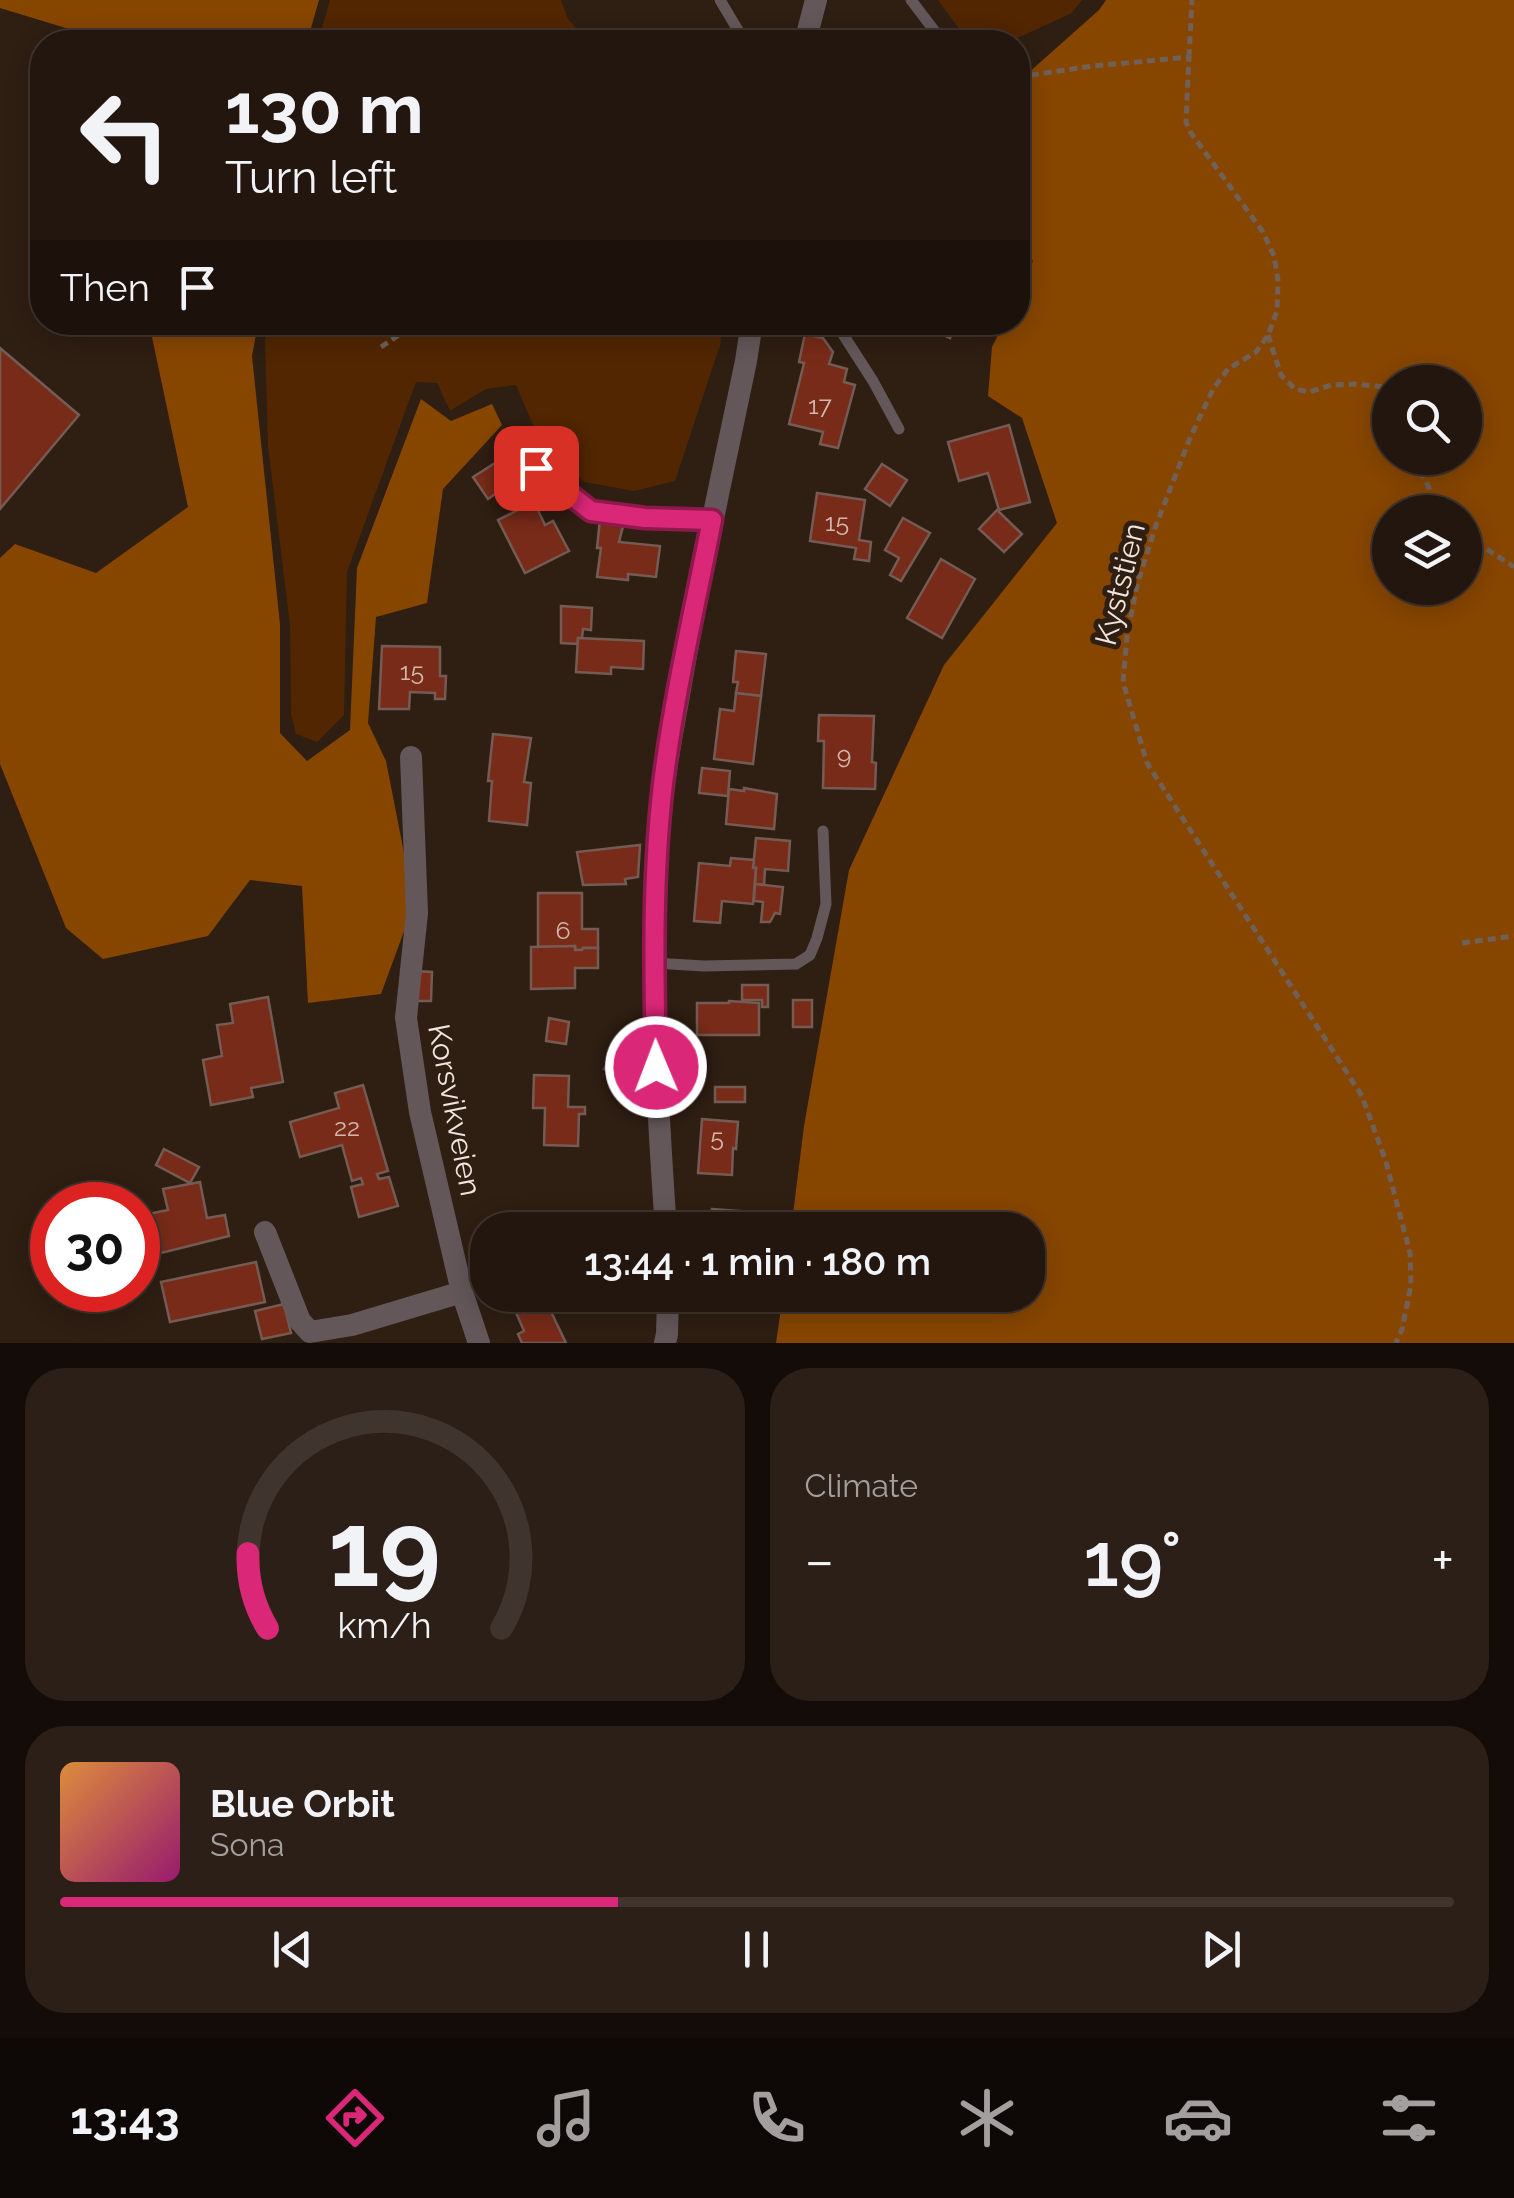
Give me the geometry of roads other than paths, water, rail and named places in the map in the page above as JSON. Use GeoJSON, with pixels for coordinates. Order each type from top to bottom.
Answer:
{"type":"FeatureCollection","features":[{"type":"Feature","properties":{"kind":"street"},"geometry":{"type":"LineString","coordinates":[[808,30],[816,0]]}},
{"type":"Feature","properties":{"kind":"street"},"geometry":{"type":"LineString","coordinates":[[665,1212],[656,1101],[654,963],[664,780],[688,637],[750,335]]}},
{"type":"Feature","properties":{"kind":"street","name":"Korsvikveien"},"geometry":{"type":"LineString","coordinates":[[411,757],[418,913],[406,1018],[420,1112],[462,1292],[479,1343]]}},
{"type":"Feature","properties":{"kind":"street"},"geometry":{"type":"LineString","coordinates":[[265,1232],[304,1338],[462,1292]]}},
{"type":"Feature","properties":{"kind":"street"},"geometry":{"type":"LineString","coordinates":[[665,1343],[668,1312]]}},
{"type":"Feature","properties":{"kind":"lane"},"geometry":{"type":"LineString","coordinates":[[720,0],[738,30]]}},
{"type":"Feature","properties":{"kind":"lane"},"geometry":{"type":"LineString","coordinates":[[911,0],[934,30]]}},
{"type":"Feature","properties":{"kind":"lane"},"geometry":{"type":"LineString","coordinates":[[843,335],[899,428]]}},
{"type":"Feature","properties":{"kind":"lane"},"geometry":{"type":"LineString","coordinates":[[514,469],[536,468],[591,511],[712,520]]}},
{"type":"Feature","properties":{"kind":"lane"},"geometry":{"type":"LineString","coordinates":[[654,963],[796,964],[810,954],[826,904],[823,831]]}}]}
